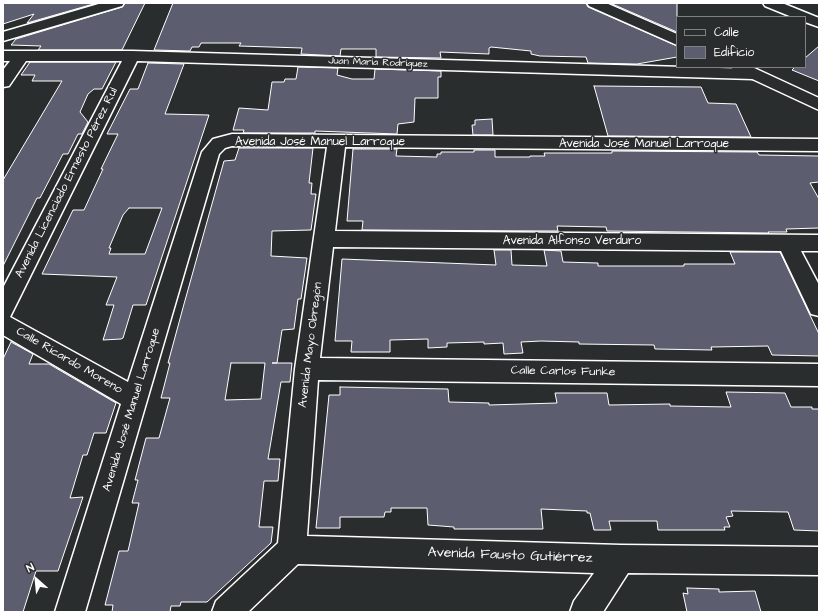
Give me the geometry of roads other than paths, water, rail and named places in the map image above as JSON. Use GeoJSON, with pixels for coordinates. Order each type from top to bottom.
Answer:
{"type":"FeatureCollection","features":[{"type":"Feature","properties":{"kind":"street"},"geometry":{"type":"LineString","coordinates":[[3,37],[116,3]]}},
{"type":"Feature","properties":{"kind":"street"},"geometry":{"type":"LineString","coordinates":[[594,3],[676,40]]}},
{"type":"Feature","properties":{"kind":"street"},"geometry":{"type":"LineString","coordinates":[[770,3],[802,16]]}},
{"type":"Feature","properties":{"kind":"street"},"geometry":{"type":"LineString","coordinates":[[806,18],[819,23]]}},
{"type":"Feature","properties":{"kind":"street","name":"Juan María Rodríguez"},"geometry":{"type":"LineString","coordinates":[[3,56],[132,56],[753,74]]}},
{"type":"Feature","properties":{"kind":"street"},"geometry":{"type":"LineString","coordinates":[[3,82],[21,56]]}},
{"type":"Feature","properties":{"kind":"street","name":"Avenida Licenciado Ernesto Pérez Rul"},"geometry":{"type":"LineString","coordinates":[[3,310],[132,56]]}},
{"type":"Feature","properties":{"kind":"street"},"geometry":{"type":"LineString","coordinates":[[740,68],[819,105]]}},
{"type":"Feature","properties":{"kind":"street","name":"Avenida José Manuel Larroque"},"geometry":{"type":"LineString","coordinates":[[70,612],[210,152],[219,143],[232,140],[819,145]]}},
{"type":"Feature","properties":{"kind":"street","name":"Avenida Mayo Obregón"},"geometry":{"type":"LineString","coordinates":[[292,550],[307,369],[337,142]]}},
{"type":"Feature","properties":{"kind":"street","name":"Avenida Alfonso Verduro"},"geometry":{"type":"LineString","coordinates":[[324,239],[819,243]]}},
{"type":"Feature","properties":{"kind":"street"},"geometry":{"type":"LineString","coordinates":[[787,243],[819,307]]}},
{"type":"Feature","properties":{"kind":"street","name":"Calle Ricardo Moreno"},"geometry":{"type":"LineString","coordinates":[[3,324],[135,399]]}},
{"type":"Feature","properties":{"kind":"street","name":"Calle Carlos Funke"},"geometry":{"type":"LineString","coordinates":[[307,369],[819,375]]}},
{"type":"Feature","properties":{"kind":"street"},"geometry":{"type":"LineString","coordinates":[[227,612],[292,550]]}},
{"type":"Feature","properties":{"kind":"street","name":"Avenida Fausto Gutiérrez"},"geometry":{"type":"LineString","coordinates":[[292,550],[622,559],[819,561]]}},
{"type":"Feature","properties":{"kind":"street"},"geometry":{"type":"LineString","coordinates":[[585,612],[622,559]]}}]}
